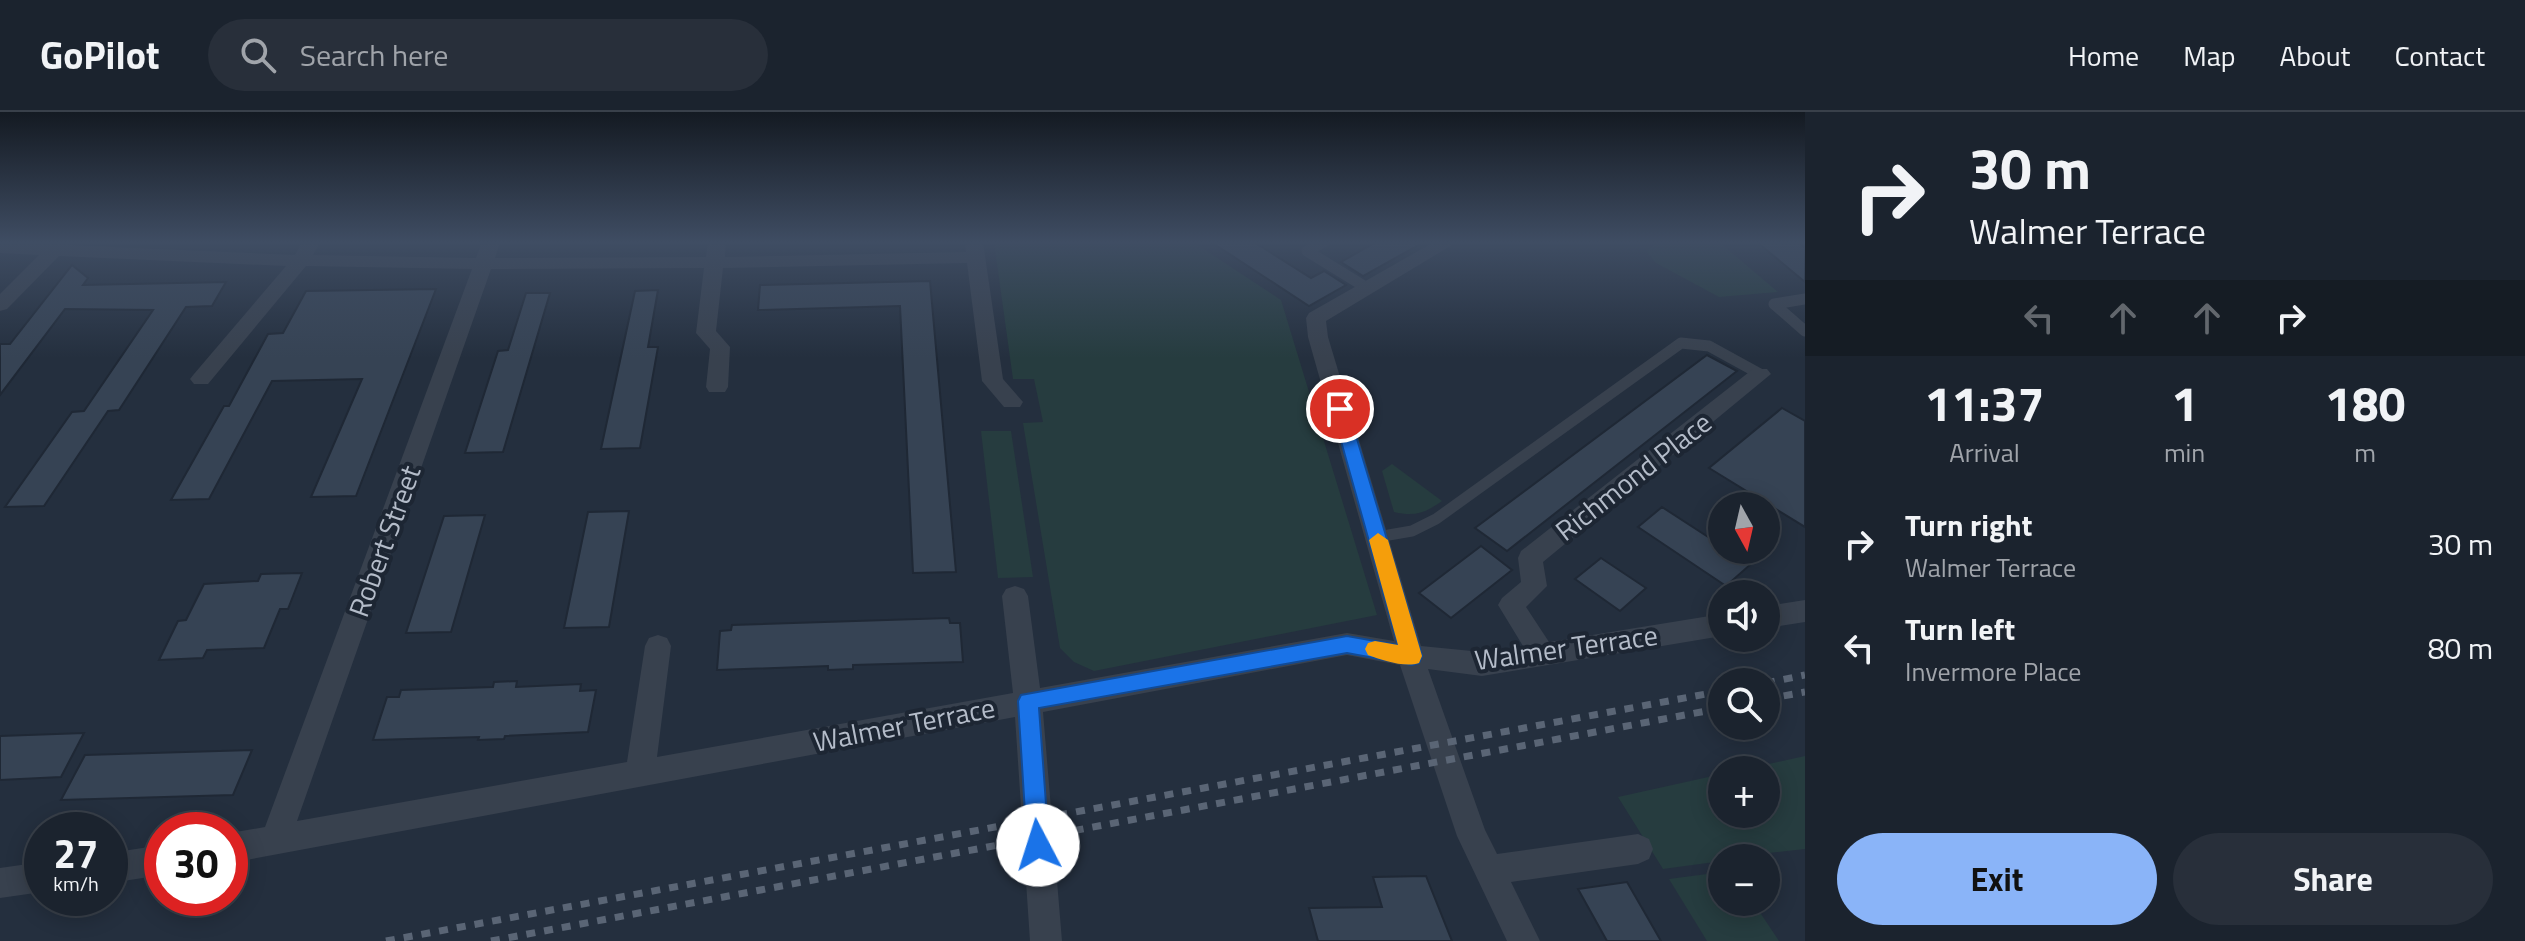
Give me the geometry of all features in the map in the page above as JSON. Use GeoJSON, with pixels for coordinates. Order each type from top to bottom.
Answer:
{"type":"FeatureCollection","features":[{"type":"Feature","properties":{"kind":"street"},"geometry":{"type":"LineString","coordinates":[[0,305],[24,281]]}},
{"type":"Feature","properties":{"kind":"street"},"geometry":{"type":"LineString","coordinates":[[201,379],[284,281]]}},
{"type":"Feature","properties":{"kind":"street","name":"Robert Street"},"geometry":{"type":"LineString","coordinates":[[276,839],[477,281]]}},
{"type":"Feature","properties":{"kind":"street"},"geometry":{"type":"LineString","coordinates":[[712,281],[706,333],[720,347],[717,387]]}},
{"type":"Feature","properties":{"kind":"street"},"geometry":{"type":"LineString","coordinates":[[979,281],[993,381],[1012,402]]}},
{"type":"Feature","properties":{"kind":"street"},"geometry":{"type":"LineString","coordinates":[[1380,281],[1316,318],[1318,337],[1427,711],[1454,790],[1524,941]]}},
{"type":"Feature","properties":{"kind":"street","name":"Richmond Place"},"geometry":{"type":"LineString","coordinates":[[1542,654],[1511,605],[1534,586],[1530,558],[1760,374]]}},
{"type":"Feature","properties":{"kind":"street"},"geometry":{"type":"LineString","coordinates":[[1015,596],[1028,701],[1046,941]]}},
{"type":"Feature","properties":{"kind":"street"},"geometry":{"type":"LineString","coordinates":[[1780,615],[1805,611]]}},
{"type":"Feature","properties":{"kind":"street","name":"Walmer Terrace"},"geometry":{"type":"LineString","coordinates":[[248,844],[1347,644],[1482,664],[1708,627]]}},
{"type":"Feature","properties":{"kind":"street"},"geometry":{"type":"LineString","coordinates":[[640,773],[658,646]]}},
{"type":"Feature","properties":{"kind":"street"},"geometry":{"type":"LineString","coordinates":[[1489,870],[1638,849]]}},
{"type":"Feature","properties":{"kind":"street"},"geometry":{"type":"LineString","coordinates":[[0,883],[24,880]]}},
{"type":"Feature","properties":{"kind":"lane"},"geometry":{"type":"LineString","coordinates":[[1355,281],[1367,288]]}},
{"type":"Feature","properties":{"kind":"lane"},"geometry":{"type":"LineString","coordinates":[[1805,299],[1774,304],[1805,331]]}},
{"type":"Feature","properties":{"kind":"lane","name":"Richmond Place"},"geometry":{"type":"LineString","coordinates":[[1377,537],[1412,531],[1436,519],[1681,343],[1709,346],[1760,374]]}},
{"type":"Feature","properties":{"kind":"green space"},"geometry":{"type":"Polygon","coordinates":[[[999,281],[1252,281],[1281,300],[1377,615],[1094,671],[1074,662],[1060,648],[1023,423],[1043,422],[1034,379],[1013,379],[999,281]]]}},
{"type":"Feature","properties":{"kind":"green space"},"geometry":{"type":"Polygon","coordinates":[[[1689,281],[1765,281],[1778,292],[1719,297],[1689,281]]]}},
{"type":"Feature","properties":{"kind":"green space"},"geometry":{"type":"Polygon","coordinates":[[[981,431],[1011,431],[1033,577],[998,578],[981,431]]]}},
{"type":"Feature","properties":{"kind":"green space"},"geometry":{"type":"Polygon","coordinates":[[[1392,464],[1442,501],[1420,513],[1394,512],[1382,471],[1392,464]]]}},
{"type":"Feature","properties":{"kind":"green space"},"geometry":{"type":"Polygon","coordinates":[[[1805,756],[1805,849],[1780,852],[1780,844],[1708,844],[1708,863],[1663,869],[1618,797],[1708,777],[1708,828],[1780,828],[1780,761],[1805,756]]]}},
{"type":"Feature","properties":{"kind":"green space"},"geometry":{"type":"Polygon","coordinates":[[[1708,874],[1708,916],[1762,916],[1779,941],[1707,941],[1669,879],[1708,874]]]}},
{"type":"Feature","properties":{"kind":"building"},"geometry":{"type":"Polygon","coordinates":[[[60,281],[86,281],[83,285],[226,282],[212,306],[186,307],[119,410],[108,411],[44,506],[5,507],[72,412],[84,411],[153,310],[65,309],[0,395],[0,344],[10,344],[60,281]]]}},
{"type":"Feature","properties":{"kind":"building"},"geometry":{"type":"Polygon","coordinates":[[[930,281],[956,572],[913,573],[900,306],[758,310],[760,285],[930,281]]]}},
{"type":"Feature","properties":{"kind":"building"},"geometry":{"type":"Polygon","coordinates":[[[1270,281],[1339,281],[1346,285],[1309,306],[1270,281]]]}},
{"type":"Feature","properties":{"kind":"building"},"geometry":{"type":"Polygon","coordinates":[[[436,289],[356,496],[311,497],[362,379],[272,381],[209,499],[171,500],[224,406],[229,406],[268,334],[283,333],[306,291],[436,289]]]}},
{"type":"Feature","properties":{"kind":"building"},"geometry":{"type":"Polygon","coordinates":[[[658,290],[648,347],[658,347],[640,448],[601,449],[635,291],[658,290]]]}},
{"type":"Feature","properties":{"kind":"building"},"geometry":{"type":"Polygon","coordinates":[[[526,293],[550,293],[503,452],[465,453],[498,351],[508,350],[526,293]]]}},
{"type":"Feature","properties":{"kind":"building"},"geometry":{"type":"Polygon","coordinates":[[[1707,355],[1737,371],[1507,551],[1475,528],[1707,355]]]}},
{"type":"Feature","properties":{"kind":"building"},"geometry":{"type":"Polygon","coordinates":[[[1782,408],[1805,421],[1805,527],[1780,512],[1780,492],[1748,492],[1709,468],[1782,408]]]}},
{"type":"Feature","properties":{"kind":"building"},"geometry":{"type":"Polygon","coordinates":[[[1662,507],[1708,537],[1708,564],[1751,564],[1733,580],[1717,580],[1638,527],[1662,507]]]}},
{"type":"Feature","properties":{"kind":"building"},"geometry":{"type":"Polygon","coordinates":[[[629,511],[609,627],[564,628],[588,512],[629,511]]]}},
{"type":"Feature","properties":{"kind":"building"},"geometry":{"type":"Polygon","coordinates":[[[485,515],[451,632],[406,633],[444,516],[485,515]]]}},
{"type":"Feature","properties":{"kind":"building"},"geometry":{"type":"Polygon","coordinates":[[[1481,546],[1512,570],[1451,618],[1419,593],[1481,546]]]}},
{"type":"Feature","properties":{"kind":"building"},"geometry":{"type":"Polygon","coordinates":[[[1601,558],[1646,588],[1620,611],[1575,579],[1601,558]]]}},
{"type":"Feature","properties":{"kind":"building"},"geometry":{"type":"Polygon","coordinates":[[[302,573],[288,609],[280,609],[264,648],[207,650],[203,658],[159,660],[178,621],[186,620],[204,584],[258,581],[261,574],[302,573]]]}},
{"type":"Feature","properties":{"kind":"building"},"geometry":{"type":"Polygon","coordinates":[[[949,618],[950,623],[960,623],[963,662],[853,665],[853,669],[828,670],[828,666],[717,670],[720,631],[731,630],[732,625],[949,618]]]}},
{"type":"Feature","properties":{"kind":"building"},"geometry":{"type":"Polygon","coordinates":[[[517,681],[516,687],[581,684],[580,691],[596,690],[588,732],[478,740],[479,737],[373,740],[387,697],[399,697],[401,690],[493,687],[494,682],[517,681]]]}},
{"type":"Feature","properties":{"kind":"building"},"geometry":{"type":"Polygon","coordinates":[[[84,733],[61,777],[0,780],[0,736],[84,733]]]}},
{"type":"Feature","properties":{"kind":"building"},"geometry":{"type":"Polygon","coordinates":[[[252,750],[233,795],[61,800],[85,755],[252,750]]]}},
{"type":"Feature","properties":{"kind":"building"},"geometry":{"type":"Polygon","coordinates":[[[1426,876],[1452,941],[1318,941],[1309,908],[1382,907],[1373,877],[1426,876]]]}},
{"type":"Feature","properties":{"kind":"building"},"geometry":{"type":"Polygon","coordinates":[[[1627,882],[1661,941],[1607,941],[1578,889],[1627,882]]]}},
{"type":"Feature","properties":{"kind":"railway"},"geometry":{"type":"LineString","coordinates":[[1780,680],[1805,675]]}},
{"type":"Feature","properties":{"kind":"railway"},"geometry":{"type":"LineString","coordinates":[[1780,696],[1805,692]]}},
{"type":"Feature","properties":{"kind":"railway"},"geometry":{"type":"LineString","coordinates":[[386,941],[1708,694]]}},
{"type":"Feature","properties":{"kind":"railway"},"geometry":{"type":"LineString","coordinates":[[491,941],[1708,711]]}},
{"type":"Feature","properties":{"kind":"slow traffic"},"geometry":{"type":"LineString","coordinates":[[1375,649],[1412,656],[1378,540]]}},
{"type":"Feature","properties":{"kind":"route"},"geometry":{"type":"LineString","coordinates":[[1038,845],[1028,701],[1347,644],[1412,656],[1340,409]]}}]}
